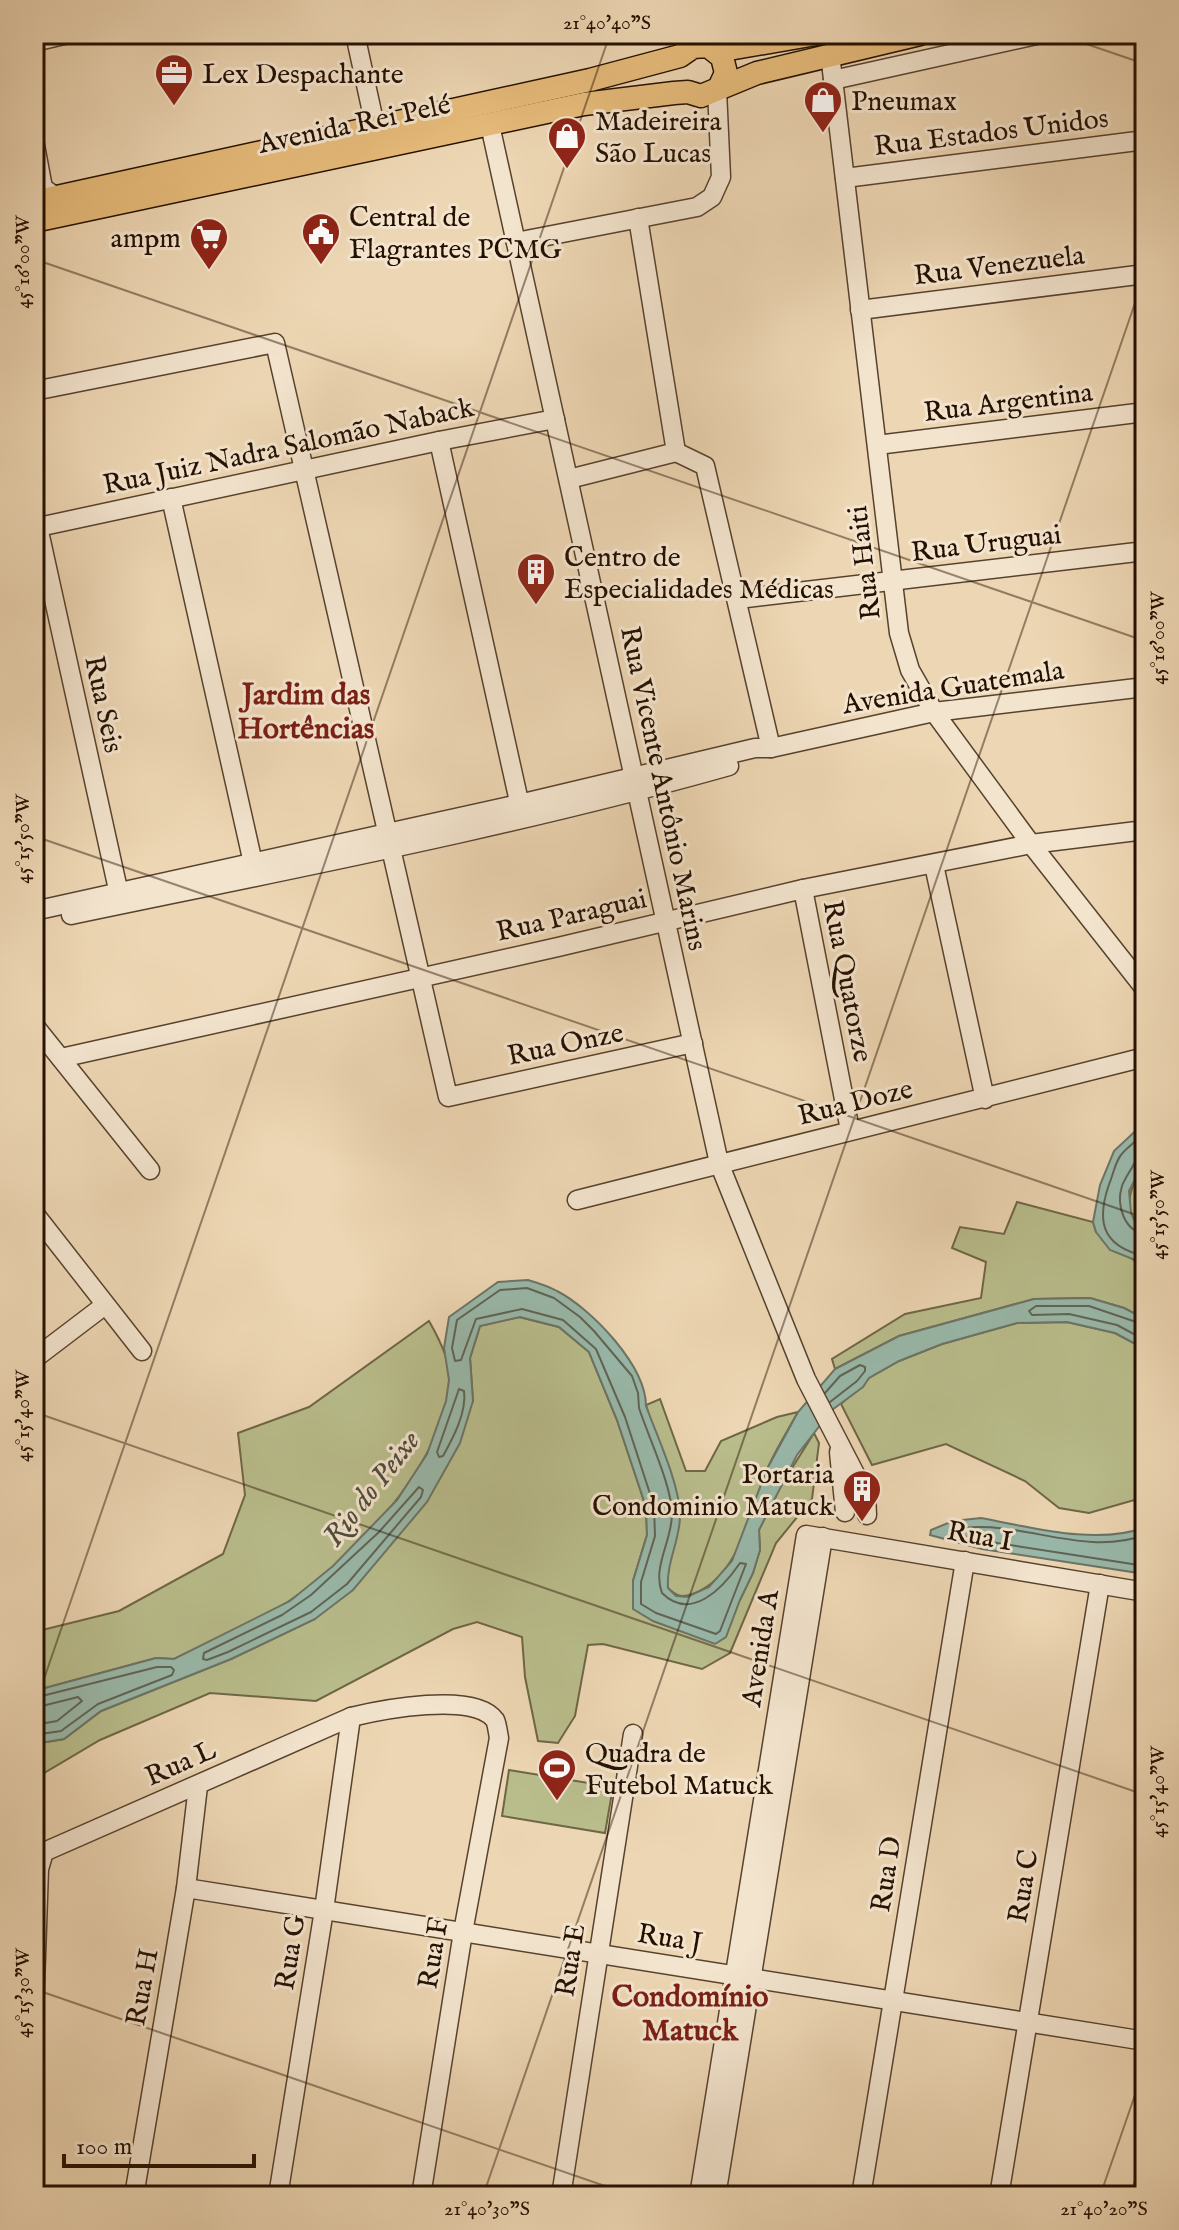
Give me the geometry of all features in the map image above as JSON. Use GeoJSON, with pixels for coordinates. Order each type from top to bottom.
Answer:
{"type":"FeatureCollection","features":[{"type":"Feature","properties":{"kind":"main road","name":"Avenida Rei Pelé"},"geometry":{"type":"LineString","coordinates":[[45,200],[590,80],[695,45],[816,34]]}},
{"type":"Feature","properties":{"kind":"main road","name":"Avenida Rei Pelé"},"geometry":{"type":"LineString","coordinates":[[34,221],[584,104],[706,92],[757,73],[920,34]]}},
{"type":"Feature","properties":{"kind":"main road"},"geometry":{"type":"LineString","coordinates":[[695,45],[722,57],[726,73],[706,92],[677,80],[677,64],[695,45]]}},
{"type":"Feature","properties":{"kind":"street"},"geometry":{"type":"LineString","coordinates":[[34,42],[68,34]]}},
{"type":"Feature","properties":{"kind":"street"},"geometry":{"type":"LineString","coordinates":[[355,34],[375,126]]}},
{"type":"Feature","properties":{"kind":"street"},"geometry":{"type":"LineString","coordinates":[[833,80],[1041,34]]}},
{"type":"Feature","properties":{"kind":"street","name":"Rua Haiti"},"geometry":{"type":"LineString","coordinates":[[830,54],[899,633],[910,670],[934,712],[1031,844],[1145,989]]}},
{"type":"Feature","properties":{"kind":"street"},"geometry":{"type":"LineString","coordinates":[[516,242],[697,207],[712,197],[721,177],[718,145],[706,92]]}},
{"type":"Feature","properties":{"kind":"street","name":"Rua Vicente Antônio Marins"},"geometry":{"type":"LineString","coordinates":[[490,125],[719,1163],[806,1379],[866,1495],[856,1528]]}},
{"type":"Feature","properties":{"kind":"street"},"geometry":{"type":"LineString","coordinates":[[34,140],[45,200]]}},
{"type":"Feature","properties":{"kind":"street","name":"Rua Estados Unidos"},"geometry":{"type":"LineString","coordinates":[[845,178],[1145,140]]}},
{"type":"Feature","properties":{"kind":"street"},"geometry":{"type":"LineString","coordinates":[[638,218],[676,452]]}},
{"type":"Feature","properties":{"kind":"street","name":"Rua Venezuela"},"geometry":{"type":"LineString","coordinates":[[860,310],[1145,274]]}},
{"type":"Feature","properties":{"kind":"street"},"geometry":{"type":"LineString","coordinates":[[34,391],[275,343],[420,977]]}},
{"type":"Feature","properties":{"kind":"street","name":"Rua Argentina"},"geometry":{"type":"LineString","coordinates":[[877,445],[1145,412]]}},
{"type":"Feature","properties":{"kind":"street","name":"Rua Juiz Nadra Salomão Naback"},"geometry":{"type":"LineString","coordinates":[[36,528],[555,419]]}},
{"type":"Feature","properties":{"kind":"street"},"geometry":{"type":"LineString","coordinates":[[439,441],[521,811]]}},
{"type":"Feature","properties":{"kind":"street"},"geometry":{"type":"LineString","coordinates":[[569,479],[676,452],[705,466],[771,748]]}},
{"type":"Feature","properties":{"kind":"street"},"geometry":{"type":"LineString","coordinates":[[171,498],[253,863]]}},
{"type":"Feature","properties":{"kind":"street","name":"Rua Seis"},"geometry":{"type":"LineString","coordinates":[[36,528],[120,898]]}},
{"type":"Feature","properties":{"kind":"street","name":"Rua Uruguai"},"geometry":{"type":"LineString","coordinates":[[738,599],[1145,551]]}},
{"type":"Feature","properties":{"kind":"street","name":"Avenida Guatemala"},"geometry":{"type":"LineString","coordinates":[[389,841],[635,785],[755,748],[771,748],[934,712],[1145,687]]}},
{"type":"Feature","properties":{"kind":"street","name":"Rua Paraguai"},"geometry":{"type":"LineString","coordinates":[[61,1058],[803,889],[1031,844],[1145,830]]}},
{"type":"Feature","properties":{"kind":"street"},"geometry":{"type":"LineString","coordinates":[[34,923],[253,863],[389,841]]}},
{"type":"Feature","properties":{"kind":"street"},"geometry":{"type":"LineString","coordinates":[[34,911],[120,898],[389,841]]}},
{"type":"Feature","properties":{"kind":"street"},"geometry":{"type":"LineString","coordinates":[[934,865],[985,1099]]}},
{"type":"Feature","properties":{"kind":"street","name":"Rua Quatorze"},"geometry":{"type":"LineString","coordinates":[[803,889],[850,1130]]}},
{"type":"Feature","properties":{"kind":"street","name":"Rua Onze"},"geometry":{"type":"LineString","coordinates":[[420,977],[448,1097],[693,1043]]}},
{"type":"Feature","properties":{"kind":"street"},"geometry":{"type":"LineString","coordinates":[[34,1025],[150,1170]]}},
{"type":"Feature","properties":{"kind":"street","name":"Rua Doze"},"geometry":{"type":"LineString","coordinates":[[577,1200],[1145,1057]]}},
{"type":"Feature","properties":{"kind":"street"},"geometry":{"type":"LineString","coordinates":[[38,1226],[142,1351]]}},
{"type":"Feature","properties":{"kind":"street"},"geometry":{"type":"LineString","coordinates":[[34,1359],[105,1305]]}},
{"type":"Feature","properties":{"kind":"street","name":"Rua I"},"geometry":{"type":"LineString","coordinates":[[814,1536],[856,1528],[965,1561],[1145,1592]]}},
{"type":"Feature","properties":{"kind":"street","name":"Avenida A"},"geometry":{"type":"LineString","coordinates":[[699,2196],[742,1977],[814,1536]]}},
{"type":"Feature","properties":{"kind":"street","name":"Rua D"},"geometry":{"type":"LineString","coordinates":[[861,2196],[965,1561]]}},
{"type":"Feature","properties":{"kind":"street","name":"Rua C"},"geometry":{"type":"LineString","coordinates":[[999,2196],[1100,1584]]}},
{"type":"Feature","properties":{"kind":"street","name":"Rua L"},"geometry":{"type":"LineString","coordinates":[[34,2014],[39,1869],[44,1852],[351,1717],[387,1708],[432,1703],[482,1710],[495,1721]]}},
{"type":"Feature","properties":{"kind":"street","name":"Rua G"},"geometry":{"type":"LineString","coordinates":[[278,2196],[351,1717]]}},
{"type":"Feature","properties":{"kind":"street","name":"Rua F"},"geometry":{"type":"LineString","coordinates":[[421,2196],[463,1932],[499,1738],[495,1721]]}},
{"type":"Feature","properties":{"kind":"street","name":"Rua E"},"geometry":{"type":"LineString","coordinates":[[561,2196],[633,1734]]}},
{"type":"Feature","properties":{"kind":"street","name":"Rua H"},"geometry":{"type":"LineString","coordinates":[[134,2196],[186,1888],[198,1786]]}},
{"type":"Feature","properties":{"kind":"street","name":"Rua J"},"geometry":{"type":"LineString","coordinates":[[186,1888],[1145,2041]]}},
{"type":"Feature","properties":{"kind":"street","name":"Avenida A"},"geometry":{"type":"LineString","coordinates":[[716,2196],[742,1977]]}},
{"type":"Feature","properties":{"kind":"street"},"geometry":{"type":"LineString","coordinates":[[1142,2196],[1145,2178]]}},
{"type":"Feature","properties":{"kind":"green space"},"geometry":{"type":"Polygon","coordinates":[[[1145,1160],[1145,1227],[1136,1221],[1129,1205],[1145,1160]]]}},
{"type":"Feature","properties":{"kind":"green space"},"geometry":{"type":"Polygon","coordinates":[[[1017,1202],[1093,1222],[1096,1232],[1139,1264],[1145,1264],[1145,1319],[1124,1308],[1090,1298],[1034,1299],[899,1336],[835,1369],[832,1359],[905,1314],[981,1298],[986,1262],[952,1248],[960,1227],[1004,1234],[1017,1202]]]}},
{"type":"Feature","properties":{"kind":"green space"},"geometry":{"type":"Polygon","coordinates":[[[519,1317],[559,1327],[589,1352],[617,1420],[646,1507],[647,1535],[633,1581],[653,1621],[684,1632],[740,1600],[760,1550],[759,1530],[777,1492],[814,1433],[819,1443],[812,1499],[776,1543],[730,1653],[702,1669],[603,1644],[588,1645],[575,1716],[558,1743],[538,1741],[525,1677],[522,1637],[477,1622],[453,1629],[316,1701],[210,1693],[100,1740],[34,1779],[34,1744],[64,1739],[101,1711],[231,1659],[315,1619],[473,1401],[470,1358],[480,1326],[519,1317]]]}},
{"type":"Feature","properties":{"kind":"green space"},"geometry":{"type":"Polygon","coordinates":[[[429,1321],[448,1363],[449,1391],[441,1421],[428,1452],[410,1481],[365,1537],[340,1561],[276,1610],[174,1659],[156,1658],[34,1691],[34,1632],[119,1611],[223,1554],[245,1495],[238,1433],[309,1407],[429,1321]]]}},
{"type":"Feature","properties":{"kind":"green space"},"geometry":{"type":"Polygon","coordinates":[[[1067,1322],[1115,1333],[1145,1349],[1145,1497],[1089,1513],[1059,1508],[1025,1481],[946,1444],[872,1465],[841,1404],[869,1378],[899,1361],[942,1344],[1017,1323],[1067,1322]]]}},
{"type":"Feature","properties":{"kind":"green space"},"geometry":{"type":"Polygon","coordinates":[[[660,1399],[686,1471],[705,1471],[721,1441],[777,1417],[798,1412],[769,1464],[733,1558],[710,1584],[687,1596],[677,1595],[668,1588],[667,1574],[680,1516],[646,1405],[660,1399]]]}},
{"type":"Feature","properties":{"kind":"green space","name":"Quadra de Futebol Matuck"},"geometry":{"type":"Polygon","coordinates":[[[509,1770],[613,1787],[605,1833],[502,1816],[509,1770]]]}},
{"type":"Feature","properties":{"kind":"water"},"geometry":{"type":"Polygon","coordinates":[[[1145,1122],[1145,1160],[1129,1191],[1135,1222],[1145,1227],[1145,1264],[1110,1250],[1096,1232],[1093,1222],[1100,1185],[1114,1151],[1145,1122]]]}},
{"type":"Feature","properties":{"kind":"water","name":"Rio do Peixe"},"geometry":{"type":"Polygon","coordinates":[[[528,1280],[557,1291],[586,1311],[615,1340],[637,1374],[679,1502],[680,1523],[668,1578],[668,1588],[676,1596],[687,1597],[709,1587],[732,1561],[767,1469],[798,1412],[835,1369],[899,1336],[1034,1299],[1090,1298],[1124,1308],[1145,1319],[1145,1349],[1115,1333],[1067,1322],[1017,1323],[942,1344],[899,1361],[869,1378],[863,1387],[832,1410],[797,1455],[759,1530],[760,1550],[753,1573],[726,1637],[715,1644],[653,1621],[633,1609],[633,1581],[647,1535],[646,1507],[617,1420],[589,1352],[559,1327],[520,1317],[480,1326],[470,1358],[473,1401],[460,1443],[427,1502],[353,1590],[315,1619],[231,1659],[101,1711],[64,1739],[34,1744],[34,1691],[156,1658],[174,1659],[290,1601],[333,1566],[397,1500],[427,1454],[446,1401],[449,1380],[444,1348],[449,1317],[498,1282],[528,1280]]]}},
{"type":"Feature","properties":{"kind":"water"},"geometry":{"type":"Polygon","coordinates":[[[981,1518],[1085,1535],[1106,1535],[1145,1527],[1145,1574],[982,1549],[930,1535],[931,1530],[953,1521],[981,1518]]]}},
{"type":"Feature","properties":{"kind":"place","name":"Lex Despachante"},"geometry":{"type":"Point","coordinates":[174,107]}},
{"type":"Feature","properties":{"kind":"place","name":"Pneumax"},"geometry":{"type":"Point","coordinates":[823,134]}},
{"type":"Feature","properties":{"kind":"place","name":"Madeireira São Lucas"},"geometry":{"type":"Point","coordinates":[567,170]}},
{"type":"Feature","properties":{"kind":"place","name":"Central de Flagrantes PCMG"},"geometry":{"type":"Point","coordinates":[321,266]}},
{"type":"Feature","properties":{"kind":"place","name":"ampm"},"geometry":{"type":"Point","coordinates":[209,271]}},
{"type":"Feature","properties":{"kind":"place","name":"Centro de Especialidades Médicas"},"geometry":{"type":"Point","coordinates":[536,606]}},
{"type":"Feature","properties":{"kind":"place","name":"Portaria Condominio Matuck"},"geometry":{"type":"Point","coordinates":[862,1523]}},
{"type":"Feature","properties":{"kind":"place","name":"Quadra de Futebol Matuck"},"geometry":{"type":"Point","coordinates":[557,1802]}},
{"type":"Feature","properties":{"kind":"district","name":"Jardim das Hortências"},"geometry":{"type":"Point","coordinates":[306,711]}},
{"type":"Feature","properties":{"kind":"district","name":"Condomínio Matuck"},"geometry":{"type":"Point","coordinates":[690,2013]}}]}
